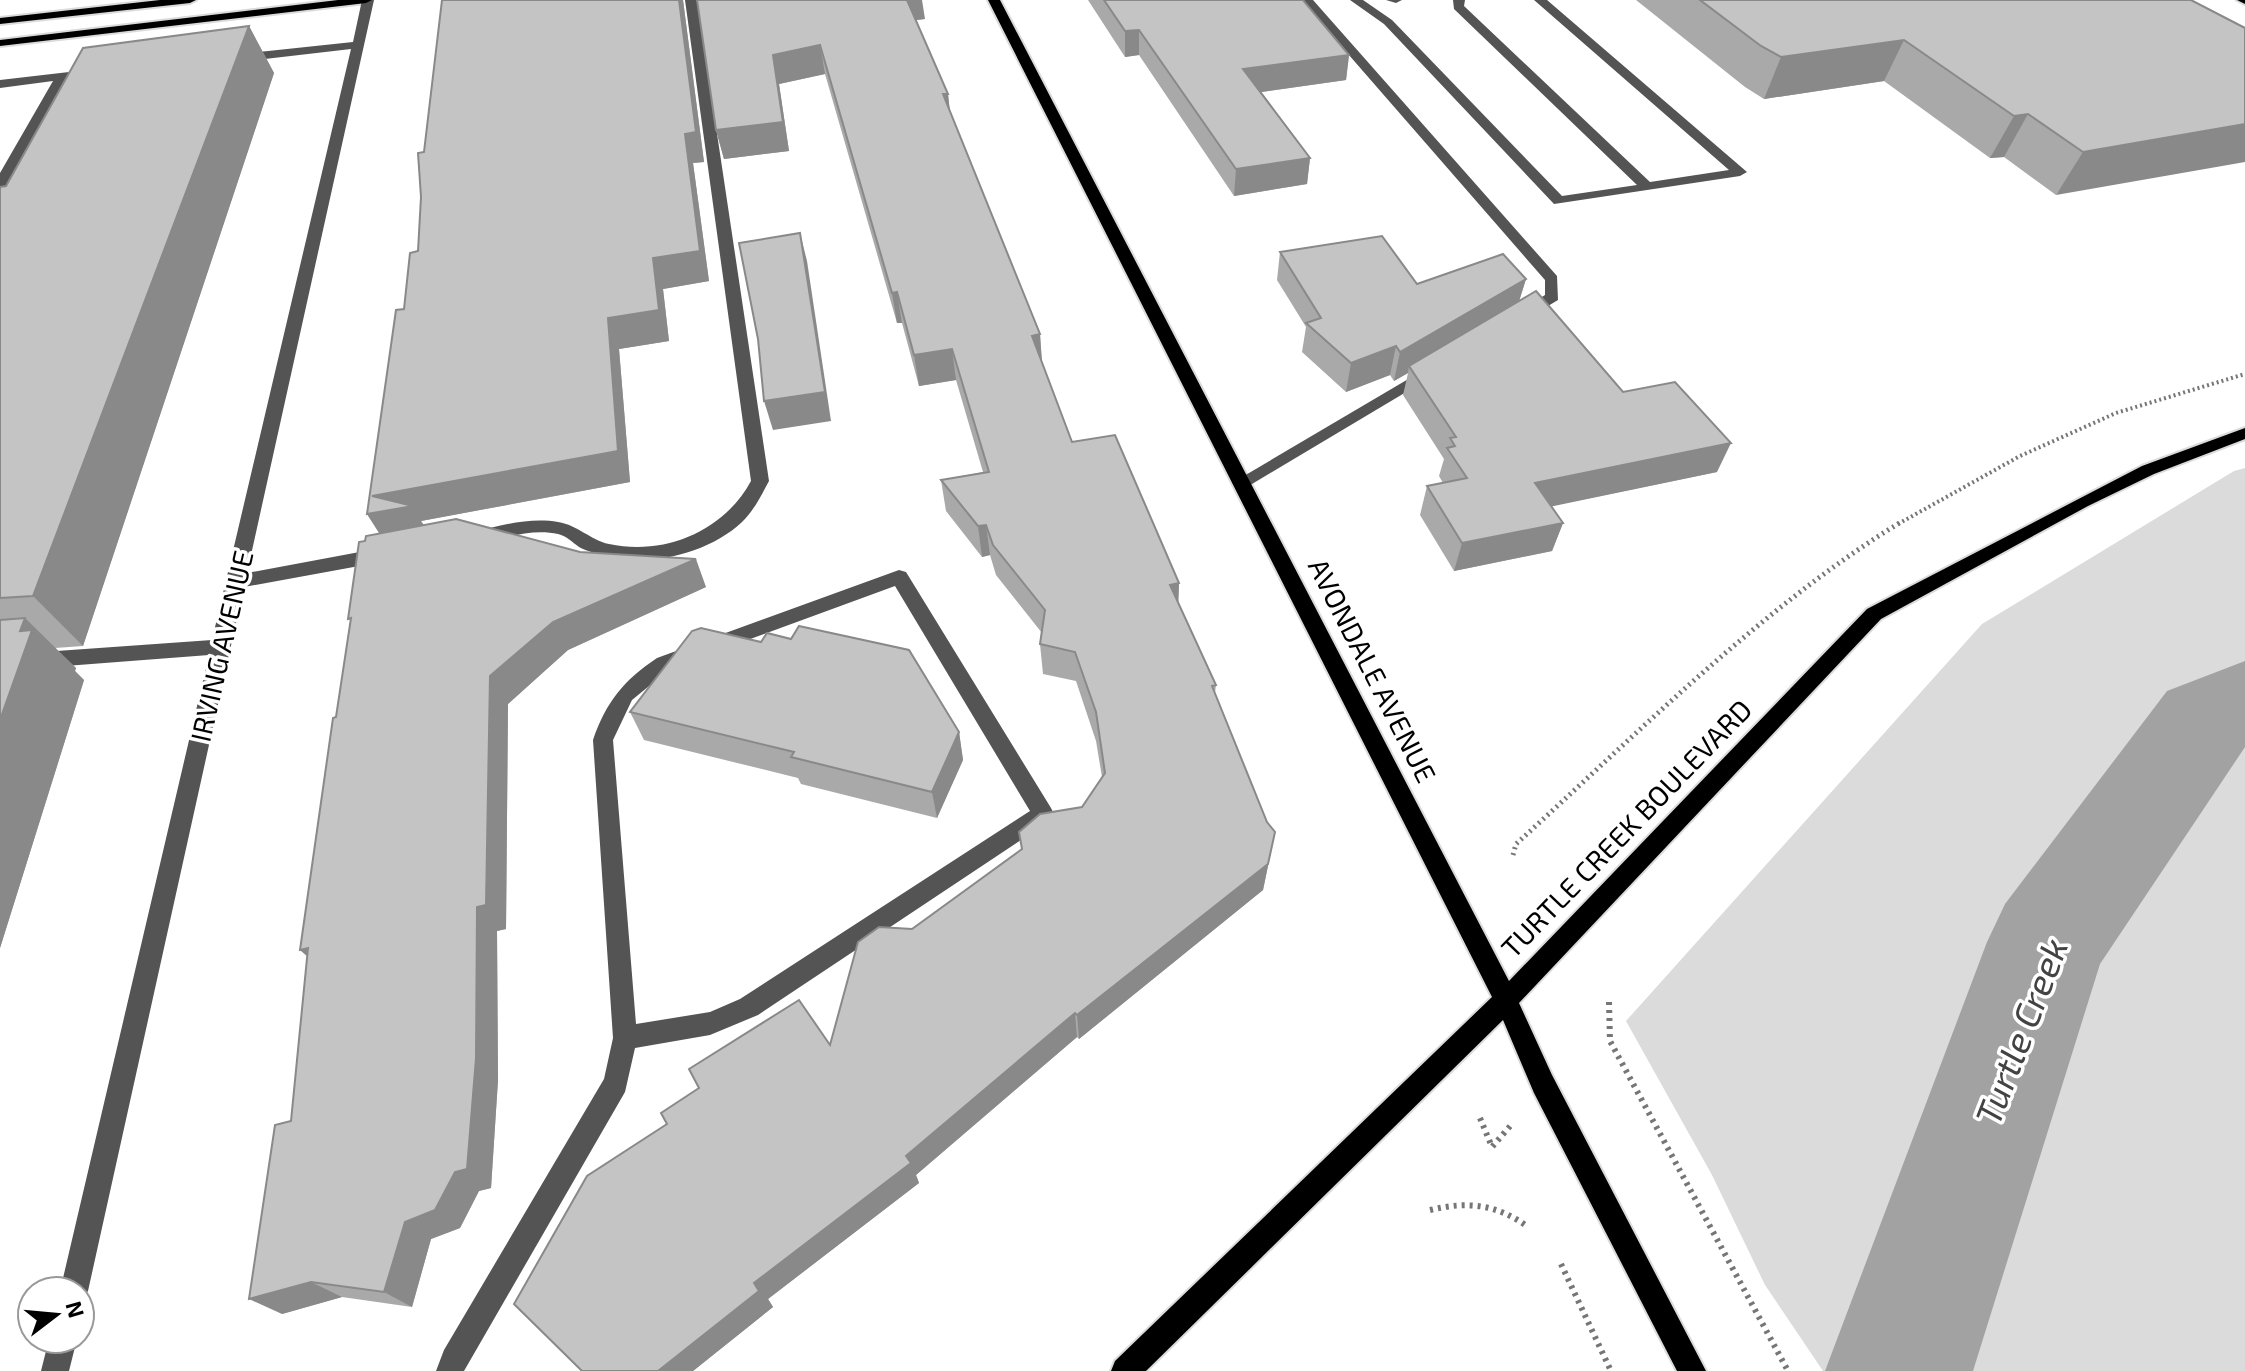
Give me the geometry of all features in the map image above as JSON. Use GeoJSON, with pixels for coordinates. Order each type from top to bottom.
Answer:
{"type":"FeatureCollection","features":[{"type":"Feature","properties":{"kind":"main road"},"geometry":{"type":"LineString","coordinates":[[0,21],[190,0]]}},
{"type":"Feature","properties":{"kind":"main road"},"geometry":{"type":"LineString","coordinates":[[0,43],[367,0]]}},
{"type":"Feature","properties":{"kind":"main road","name":"AVONDALE AVENUE"},"geometry":{"type":"LineString","coordinates":[[994,0],[1506,1000],[1543,1084],[1692,1371]]}},
{"type":"Feature","properties":{"kind":"main road","name":"TURTLE CREEK BOULEVARD"},"geometry":{"type":"LineString","coordinates":[[1125,1371],[1506,1000],[1874,614],[2082,502],[2148,470],[2245,433]]}},
{"type":"Feature","properties":{"kind":"street","name":"IRVING AVENUE"},"geometry":{"type":"LineString","coordinates":[[78,1275],[367,0]]}},
{"type":"Feature","properties":{"kind":"street"},"geometry":{"type":"LineString","coordinates":[[464,540],[539,527],[567,529],[590,545],[621,552],[657,551],[694,542],[725,525],[748,504],[760,481],[691,0]]}},
{"type":"Feature","properties":{"kind":"street"},"geometry":{"type":"LineString","coordinates":[[1307,0],[1552,279],[1553,297],[1512,322]]}},
{"type":"Feature","properties":{"kind":"street"},"geometry":{"type":"LineString","coordinates":[[1356,0],[1388,22],[1559,201],[1740,172],[1540,0]]}},
{"type":"Feature","properties":{"kind":"street"},"geometry":{"type":"LineString","coordinates":[[1388,22],[1384,12],[1394,0]]}},
{"type":"Feature","properties":{"kind":"street"},"geometry":{"type":"LineString","coordinates":[[1459,0],[1458,7],[1647,187]]}},
{"type":"Feature","properties":{"kind":"street"},"geometry":{"type":"LineString","coordinates":[[229,59],[358,45]]}},
{"type":"Feature","properties":{"kind":"street"},"geometry":{"type":"LineString","coordinates":[[0,84],[107,72]]}},
{"type":"Feature","properties":{"kind":"street"},"geometry":{"type":"LineString","coordinates":[[0,185],[62,77]]}},
{"type":"Feature","properties":{"kind":"street"},"geometry":{"type":"LineString","coordinates":[[1241,483],[1444,362]]}},
{"type":"Feature","properties":{"kind":"street"},"geometry":{"type":"LineString","coordinates":[[235,582],[404,551]]}},
{"type":"Feature","properties":{"kind":"street"},"geometry":{"type":"LineString","coordinates":[[450,1371],[616,1083],[625,1038],[603,740],[614,706],[631,686],[664,663],[899,577],[1043,814],[749,1007],[710,1023],[625,1038]]}},
{"type":"Feature","properties":{"kind":"street"},"geometry":{"type":"LineString","coordinates":[[0,663],[221,647]]}},
{"type":"Feature","properties":{"kind":"path"},"geometry":{"type":"LineString","coordinates":[[1513,855],[1516,844]]}},
{"type":"Feature","properties":{"kind":"path"},"geometry":{"type":"LineString","coordinates":[[1609,1002],[1610,1041],[1788,1371]]}},
{"type":"Feature","properties":{"kind":"path"},"geometry":{"type":"LineString","coordinates":[[1480,1118],[1492,1147],[1511,1125]]}},
{"type":"Feature","properties":{"kind":"path"},"geometry":{"type":"LineString","coordinates":[[1430,1210],[1457,1202],[1486,1204],[1515,1216],[1528,1227]]}},
{"type":"Feature","properties":{"kind":"path"},"geometry":{"type":"LineString","coordinates":[[1561,1264],[1611,1371]]}},
{"type":"Feature","properties":{"kind":"shaded area"},"geometry":{"type":"Polygon","coordinates":[[[2245,468],[2245,1371],[1823,1371],[1765,1285],[1712,1175],[1626,1021],[1982,624],[2234,471],[2245,468]]]}},
{"type":"Feature","properties":{"kind":"building"},"geometry":{"type":"Polygon","coordinates":[[[442,0],[679,0],[696,132],[685,134],[700,251],[653,258],[659,310],[608,318],[618,451],[372,496],[413,506],[367,514],[396,310],[404,309],[410,253],[418,251],[421,197],[418,153],[424,152],[442,0]]]}},
{"type":"Feature","properties":{"kind":"building"},"geometry":{"type":"Polygon","coordinates":[[[697,0],[907,0],[948,94],[943,94],[1040,334],[1032,336],[1072,442],[1115,435],[1179,583],[1170,585],[1216,685],[1212,686],[1267,822],[1275,832],[1268,864],[1077,1015],[1075,1013],[906,1156],[911,1163],[754,1283],[759,1291],[658,1371],[582,1371],[514,1304],[587,1176],[667,1124],[661,1113],[699,1088],[689,1069],[799,1000],[830,1045],[858,942],[879,927],[912,929],[1022,849],[1019,832],[1040,814],[1082,807],[1105,773],[1096,712],[1075,652],[1040,644],[1045,610],[993,545],[986,525],[978,526],[941,480],[989,472],[952,349],[914,355],[897,292],[892,293],[820,45],[773,55],[783,122],[716,130],[697,0]]]}},
{"type":"Feature","properties":{"kind":"building"},"geometry":{"type":"Polygon","coordinates":[[[1104,0],[1303,0],[1349,55],[1243,69],[1310,158],[1236,169],[1139,30],[1125,31],[1104,0]]]}},
{"type":"Feature","properties":{"kind":"building"},"geometry":{"type":"Polygon","coordinates":[[[1700,0],[2191,0],[2245,28],[2245,124],[2083,152],[2028,114],[2014,116],[1904,40],[1781,57],[1761,46],[1700,0]]]}},
{"type":"Feature","properties":{"kind":"building"},"geometry":{"type":"Polygon","coordinates":[[[249,26],[33,596],[0,598],[0,187],[6,186],[83,48],[249,26]]]}},
{"type":"Feature","properties":{"kind":"building"},"geometry":{"type":"Polygon","coordinates":[[[800,233],[825,392],[764,401],[758,339],[739,243],[800,233]]]}},
{"type":"Feature","properties":{"kind":"building"},"geometry":{"type":"Polygon","coordinates":[[[1382,236],[1417,284],[1503,254],[1526,279],[1400,352],[1396,346],[1351,363],[1306,323],[1321,318],[1280,252],[1382,236]]]}},
{"type":"Feature","properties":{"kind":"building"},"geometry":{"type":"Polygon","coordinates":[[[1536,291],[1623,392],[1675,382],[1731,443],[1535,483],[1563,523],[1462,543],[1427,486],[1467,478],[1447,448],[1455,446],[1450,438],[1456,437],[1409,366],[1536,291]]]}},
{"type":"Feature","properties":{"kind":"building"},"geometry":{"type":"Polygon","coordinates":[[[456,519],[580,552],[696,559],[553,622],[490,676],[486,905],[477,907],[476,1058],[467,1169],[455,1172],[435,1210],[405,1222],[384,1292],[311,1282],[249,1299],[275,1125],[291,1121],[308,948],[300,950],[333,718],[336,717],[351,618],[348,619],[359,542],[365,541],[366,536],[456,519]]]}},
{"type":"Feature","properties":{"kind":"building"},"geometry":{"type":"Polygon","coordinates":[[[25,618],[20,631],[32,630],[0,720],[0,620],[25,618]]]}},
{"type":"Feature","properties":{"kind":"building"},"geometry":{"type":"Polygon","coordinates":[[[799,626],[909,650],[959,732],[932,792],[791,757],[794,752],[630,712],[692,631],[701,628],[761,642],[767,633],[791,639],[799,626]]]}},
{"type":"Feature","properties":{"kind":"waterway","name":"Turtle Creek"},"geometry":{"type":"LineString","coordinates":[[1899,1371],[2047,942],[2204,720],[2245,701]]}}]}
